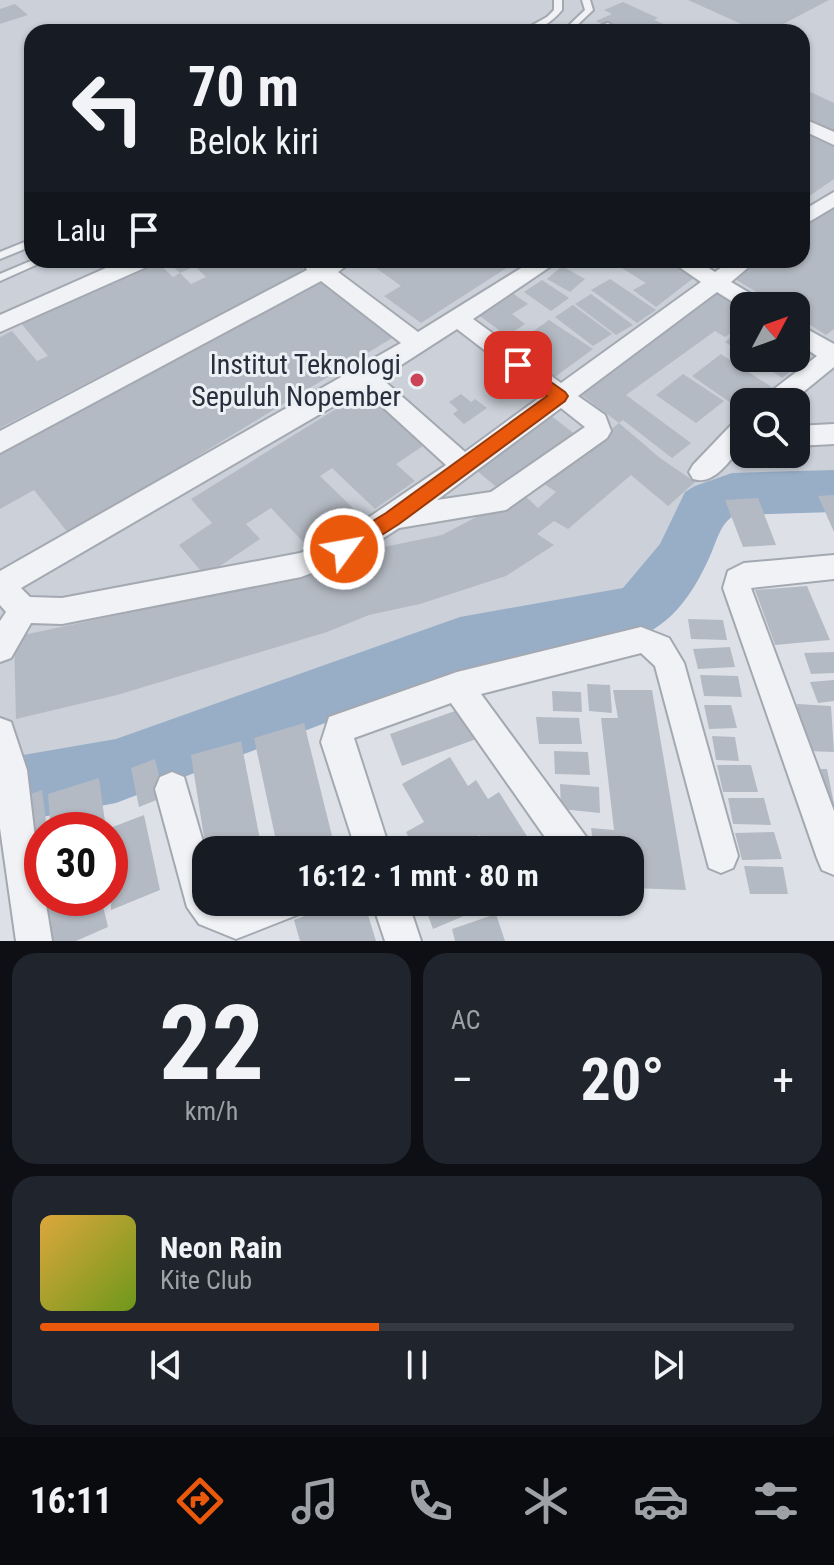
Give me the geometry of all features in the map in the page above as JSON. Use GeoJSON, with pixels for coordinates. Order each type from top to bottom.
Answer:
{"type":"FeatureCollection","features":[{"type":"Feature","properties":{"kind":"street"},"geometry":{"type":"LineString","coordinates":[[810,127],[834,139]]}},
{"type":"Feature","properties":{"kind":"street"},"geometry":{"type":"LineString","coordinates":[[810,214],[834,198]]}},
{"type":"Feature","properties":{"kind":"street"},"geometry":{"type":"LineString","coordinates":[[0,324],[125,268]]}},
{"type":"Feature","properties":{"kind":"street"},"geometry":{"type":"LineString","coordinates":[[0,443],[318,268]]}},
{"type":"Feature","properties":{"kind":"street"},"geometry":{"type":"LineString","coordinates":[[330,268],[415,342]]}},
{"type":"Feature","properties":{"kind":"street"},"geometry":{"type":"LineString","coordinates":[[536,268],[415,342],[365,377],[0,585],[23,610],[62,611],[301,565],[344,549],[392,519],[735,268]]}},
{"type":"Feature","properties":{"kind":"street"},"geometry":{"type":"LineString","coordinates":[[693,268],[732,292]]}},
{"type":"Feature","properties":{"kind":"street"},"geometry":{"type":"LineString","coordinates":[[392,519],[497,502],[598,431],[596,422],[456,317]]}},
{"type":"Feature","properties":{"kind":"street"},"geometry":{"type":"LineString","coordinates":[[792,388],[834,355],[810,340]]}},
{"type":"Feature","properties":{"kind":"street"},"geometry":{"type":"LineString","coordinates":[[365,377],[464,466]]}},
{"type":"Feature","properties":{"kind":"street"},"geometry":{"type":"LineString","coordinates":[[810,435],[834,434]]}},
{"type":"Feature","properties":{"kind":"street"},"geometry":{"type":"LineString","coordinates":[[702,472],[730,443]]}},
{"type":"Feature","properties":{"kind":"street"},"geometry":{"type":"LineString","coordinates":[[834,567],[744,575],[738,580],[737,588],[834,858]]}},
{"type":"Feature","properties":{"kind":"street"},"geometry":{"type":"LineString","coordinates":[[0,648],[23,610]]}},
{"type":"Feature","properties":{"kind":"street"},"geometry":{"type":"LineString","coordinates":[[369,836],[336,733],[340,728],[457,686],[641,640],[653,642],[663,651],[669,663],[721,856]]}},
{"type":"Feature","properties":{"kind":"street"},"geometry":{"type":"LineString","coordinates":[[457,686],[504,747],[562,836]]}},
{"type":"Feature","properties":{"kind":"street"},"geometry":{"type":"LineString","coordinates":[[0,733],[34,941]]}},
{"type":"Feature","properties":{"kind":"street"},"geometry":{"type":"LineString","coordinates":[[172,789],[192,864]]}},
{"type":"Feature","properties":{"kind":"street"},"geometry":{"type":"LineString","coordinates":[[224,916],[236,921],[249,916]]}},
{"type":"Feature","properties":{"kind":"street"},"geometry":{"type":"LineString","coordinates":[[395,916],[403,941]]}},
{"type":"Feature","properties":{"kind":"lane"},"geometry":{"type":"LineString","coordinates":[[540,24],[558,10],[558,0]]}},
{"type":"Feature","properties":{"kind":"lane"},"geometry":{"type":"LineString","coordinates":[[574,24],[589,10],[586,0]]}},
{"type":"Feature","properties":{"kind":"lane"},"geometry":{"type":"LineString","coordinates":[[0,256],[24,246]]}},
{"type":"Feature","properties":{"kind":"lane"},"geometry":{"type":"LineString","coordinates":[[0,278],[24,268]]}},
{"type":"Feature","properties":{"kind":"shaded area","name":"Institut Teknologi Sepuluh Nopember"},"geometry":{"type":"Polygon","coordinates":[[[0,0],[834,0],[834,480],[702,491],[633,586],[0,776],[0,0]]]}},
{"type":"Feature","properties":{"kind":"building"},"geometry":{"type":"Polygon","coordinates":[[[688,0],[829,0],[783,24],[741,24],[688,0]]]}},
{"type":"Feature","properties":{"kind":"building"},"geometry":{"type":"Polygon","coordinates":[[[623,2],[658,18],[654,20],[663,24],[602,24],[596,21],[612,14],[604,10],[623,2]]]}},
{"type":"Feature","properties":{"kind":"building"},"geometry":{"type":"Polygon","coordinates":[[[15,4],[28,15],[0,24],[0,9],[15,4]]]}},
{"type":"Feature","properties":{"kind":"building"},"geometry":{"type":"Polygon","coordinates":[[[810,92],[834,103],[834,137],[810,124],[810,92]]]}},
{"type":"Feature","properties":{"kind":"building"},"geometry":{"type":"Polygon","coordinates":[[[810,131],[834,142],[834,179],[810,196],[810,131]]]}},
{"type":"Feature","properties":{"kind":"building"},"geometry":{"type":"Polygon","coordinates":[[[834,204],[834,329],[826,335],[810,325],[810,292],[757,292],[730,276],[742,268],[810,268],[810,220],[834,204]]]}},
{"type":"Feature","properties":{"kind":"building"},"geometry":{"type":"Polygon","coordinates":[[[134,268],[163,268],[173,277],[180,273],[191,284],[206,277],[197,268],[305,270],[0,428],[0,337],[12,331],[37,361],[48,356],[20,322],[134,268]]]}},
{"type":"Feature","properties":{"kind":"building"},"geometry":{"type":"Polygon","coordinates":[[[175,268],[191,268],[180,273],[175,268]]]}},
{"type":"Feature","properties":{"kind":"building"},"geometry":{"type":"Polygon","coordinates":[[[376,268],[507,268],[421,323],[384,296],[401,286],[376,268]]]}},
{"type":"Feature","properties":{"kind":"building"},"geometry":{"type":"Polygon","coordinates":[[[560,268],[566,268],[585,279],[570,292],[547,279],[560,268]]]}},
{"type":"Feature","properties":{"kind":"building"},"geometry":{"type":"Polygon","coordinates":[[[622,268],[691,268],[700,273],[656,307],[633,290],[646,283],[622,268]]]}},
{"type":"Feature","properties":{"kind":"building"},"geometry":{"type":"Polygon","coordinates":[[[321,274],[397,335],[69,534],[34,490],[0,509],[0,449],[321,274]]]}},
{"type":"Feature","properties":{"kind":"building"},"geometry":{"type":"Polygon","coordinates":[[[610,279],[656,310],[637,323],[591,290],[610,279]]]}},
{"type":"Feature","properties":{"kind":"building"},"geometry":{"type":"Polygon","coordinates":[[[542,280],[569,298],[551,311],[524,292],[542,280]]]}},
{"type":"Feature","properties":{"kind":"building"},"geometry":{"type":"Polygon","coordinates":[[[720,289],[730,295],[730,333],[725,337],[715,331],[626,395],[691,443],[672,458],[623,420],[619,423],[574,389],[720,289]]]}},
{"type":"Feature","properties":{"kind":"building"},"geometry":{"type":"Polygon","coordinates":[[[508,290],[528,304],[512,314],[525,324],[507,336],[473,311],[508,290]]]}},
{"type":"Feature","properties":{"kind":"building"},"geometry":{"type":"Polygon","coordinates":[[[591,294],[633,325],[616,335],[575,304],[591,294]]]}},
{"type":"Feature","properties":{"kind":"building"},"geometry":{"type":"Polygon","coordinates":[[[573,305],[612,334],[593,346],[555,317],[573,305]]]}},
{"type":"Feature","properties":{"kind":"building"},"geometry":{"type":"Polygon","coordinates":[[[549,320],[593,349],[548,382],[505,351],[549,320]]]}},
{"type":"Feature","properties":{"kind":"building"},"geometry":{"type":"Polygon","coordinates":[[[721,354],[730,360],[730,372],[748,372],[773,388],[730,388],[730,402],[692,376],[721,354]]]}},
{"type":"Feature","properties":{"kind":"building"},"geometry":{"type":"Polygon","coordinates":[[[773,372],[790,372],[782,378],[773,372]]]}},
{"type":"Feature","properties":{"kind":"building"},"geometry":{"type":"Polygon","coordinates":[[[683,374],[724,401],[696,423],[656,395],[683,374]]]}},
{"type":"Feature","properties":{"kind":"building"},"geometry":{"type":"Polygon","coordinates":[[[356,389],[378,408],[389,401],[429,442],[396,464],[415,481],[375,509],[332,468],[320,476],[358,513],[308,547],[271,508],[246,524],[260,539],[205,576],[179,545],[212,523],[191,499],[352,399],[347,394],[356,389]]]}},
{"type":"Feature","properties":{"kind":"building"},"geometry":{"type":"Polygon","coordinates":[[[461,394],[487,408],[464,424],[453,414],[458,410],[449,402],[461,394]]]}},
{"type":"Feature","properties":{"kind":"building"},"geometry":{"type":"Polygon","coordinates":[[[550,415],[576,435],[501,491],[475,469],[550,415]]]}},
{"type":"Feature","properties":{"kind":"building"},"geometry":{"type":"Polygon","coordinates":[[[619,423],[660,458],[695,482],[668,506],[631,475],[568,529],[554,521],[537,534],[554,545],[506,576],[420,604],[369,615],[327,632],[117,695],[16,719],[14,637],[183,601],[355,553],[442,535],[522,493],[538,508],[556,492],[543,483],[619,423]]]}},
{"type":"Feature","properties":{"kind":"building"},"geometry":{"type":"Polygon","coordinates":[[[834,495],[834,532],[818,496],[834,495]]]}},
{"type":"Feature","properties":{"kind":"building"},"geometry":{"type":"Polygon","coordinates":[[[758,498],[776,545],[743,547],[725,500],[758,498]]]}},
{"type":"Feature","properties":{"kind":"building"},"geometry":{"type":"Polygon","coordinates":[[[807,586],[830,640],[775,645],[755,590],[807,586]]]}},
{"type":"Feature","properties":{"kind":"building"},"geometry":{"type":"Polygon","coordinates":[[[688,619],[723,620],[727,640],[691,639],[688,619]]]}},
{"type":"Feature","properties":{"kind":"building"},"geometry":{"type":"Polygon","coordinates":[[[730,647],[735,667],[698,669],[693,649],[730,647]]]}},
{"type":"Feature","properties":{"kind":"building"},"geometry":{"type":"Polygon","coordinates":[[[834,652],[834,673],[811,674],[804,653],[834,652]]]}},
{"type":"Feature","properties":{"kind":"building"},"geometry":{"type":"Polygon","coordinates":[[[700,675],[738,676],[742,697],[704,696],[700,675]]]}},
{"type":"Feature","properties":{"kind":"building"},"geometry":{"type":"Polygon","coordinates":[[[834,680],[834,701],[818,703],[810,682],[834,680]]]}},
{"type":"Feature","properties":{"kind":"building"},"geometry":{"type":"Polygon","coordinates":[[[587,684],[610,685],[612,713],[589,711],[587,684]]]}},
{"type":"Feature","properties":{"kind":"building"},"geometry":{"type":"Polygon","coordinates":[[[613,690],[652,690],[686,890],[644,888],[644,836],[592,836],[591,828],[614,830],[601,718],[618,718],[613,690]]]}},
{"type":"Feature","properties":{"kind":"building"},"geometry":{"type":"Polygon","coordinates":[[[552,691],[581,692],[582,712],[553,711],[552,691]]]}},
{"type":"Feature","properties":{"kind":"building"},"geometry":{"type":"Polygon","coordinates":[[[797,704],[831,706],[834,752],[806,751],[797,704]]]}},
{"type":"Feature","properties":{"kind":"building"},"geometry":{"type":"Polygon","coordinates":[[[704,705],[731,705],[737,728],[709,729],[704,705]]]}},
{"type":"Feature","properties":{"kind":"building"},"geometry":{"type":"Polygon","coordinates":[[[466,707],[479,738],[402,766],[390,734],[466,707]]]}},
{"type":"Feature","properties":{"kind":"building"},"geometry":{"type":"Polygon","coordinates":[[[536,717],[579,718],[582,744],[539,744],[536,717]]]}},
{"type":"Feature","properties":{"kind":"building"},"geometry":{"type":"Polygon","coordinates":[[[304,723],[332,836],[275,836],[254,738],[304,723]]]}},
{"type":"Feature","properties":{"kind":"building"},"geometry":{"type":"Polygon","coordinates":[[[712,736],[735,737],[739,761],[716,760],[712,736]]]}},
{"type":"Feature","properties":{"kind":"building"},"geometry":{"type":"Polygon","coordinates":[[[241,741],[259,836],[204,836],[191,755],[241,741]]]}},
{"type":"Feature","properties":{"kind":"building"},"geometry":{"type":"Polygon","coordinates":[[[554,751],[588,752],[590,775],[555,774],[554,751]]]}},
{"type":"Feature","properties":{"kind":"building"},"geometry":{"type":"Polygon","coordinates":[[[450,757],[468,786],[476,780],[488,799],[499,792],[527,836],[408,836],[406,832],[424,822],[402,784],[450,757]]]}},
{"type":"Feature","properties":{"kind":"building"},"geometry":{"type":"Polygon","coordinates":[[[155,759],[164,797],[139,807],[131,768],[155,759]]]}},
{"type":"Feature","properties":{"kind":"building"},"geometry":{"type":"Polygon","coordinates":[[[717,765],[751,765],[758,792],[723,792],[717,765]]]}},
{"type":"Feature","properties":{"kind":"building"},"geometry":{"type":"Polygon","coordinates":[[[813,769],[827,769],[834,822],[813,769]]]}},
{"type":"Feature","properties":{"kind":"building"},"geometry":{"type":"Polygon","coordinates":[[[99,778],[104,812],[50,812],[48,794],[99,778]]]}},
{"type":"Feature","properties":{"kind":"building"},"geometry":{"type":"Polygon","coordinates":[[[560,784],[599,787],[600,813],[561,809],[560,784]]]}},
{"type":"Feature","properties":{"kind":"building"},"geometry":{"type":"Polygon","coordinates":[[[42,790],[45,812],[24,812],[23,848],[18,799],[42,790]]]}},
{"type":"Feature","properties":{"kind":"building"},"geometry":{"type":"Polygon","coordinates":[[[728,798],[764,798],[771,825],[733,824],[728,798]]]}},
{"type":"Feature","properties":{"kind":"building"},"geometry":{"type":"Polygon","coordinates":[[[144,815],[160,890],[128,903],[128,821],[144,815]]]}},
{"type":"Feature","properties":{"kind":"building"},"geometry":{"type":"Polygon","coordinates":[[[774,832],[782,859],[742,860],[735,833],[774,832]]]}},
{"type":"Feature","properties":{"kind":"building"},"geometry":{"type":"Polygon","coordinates":[[[744,866],[783,867],[788,894],[750,894],[744,866]]]}},
{"type":"Feature","properties":{"kind":"building"},"geometry":{"type":"Polygon","coordinates":[[[34,916],[105,916],[108,927],[76,941],[38,941],[34,916]]]}},
{"type":"Feature","properties":{"kind":"building"},"geometry":{"type":"Polygon","coordinates":[[[304,916],[368,916],[376,941],[300,941],[294,920],[304,916]]]}},
{"type":"Feature","properties":{"kind":"building"},"geometry":{"type":"Polygon","coordinates":[[[428,916],[464,916],[433,929],[428,916]]]}},
{"type":"Feature","properties":{"kind":"building"},"geometry":{"type":"Polygon","coordinates":[[[497,916],[505,941],[455,941],[452,929],[497,916]]]}},
{"type":"Feature","properties":{"kind":"waterway"},"geometry":{"type":"LineString","coordinates":[[0,792],[116,771],[460,644],[636,612],[646,605],[680,560],[704,507],[732,494],[834,491]]}},
{"type":"Feature","properties":{"kind":"place","name":"Institut Teknologi Sepuluh Nopember"},"geometry":{"type":"Point","coordinates":[417,380]}},
{"type":"Feature","properties":{"kind":"route"},"geometry":{"type":"LineString","coordinates":[[344,549],[392,519],[559,396],[518,365]]}}]}
